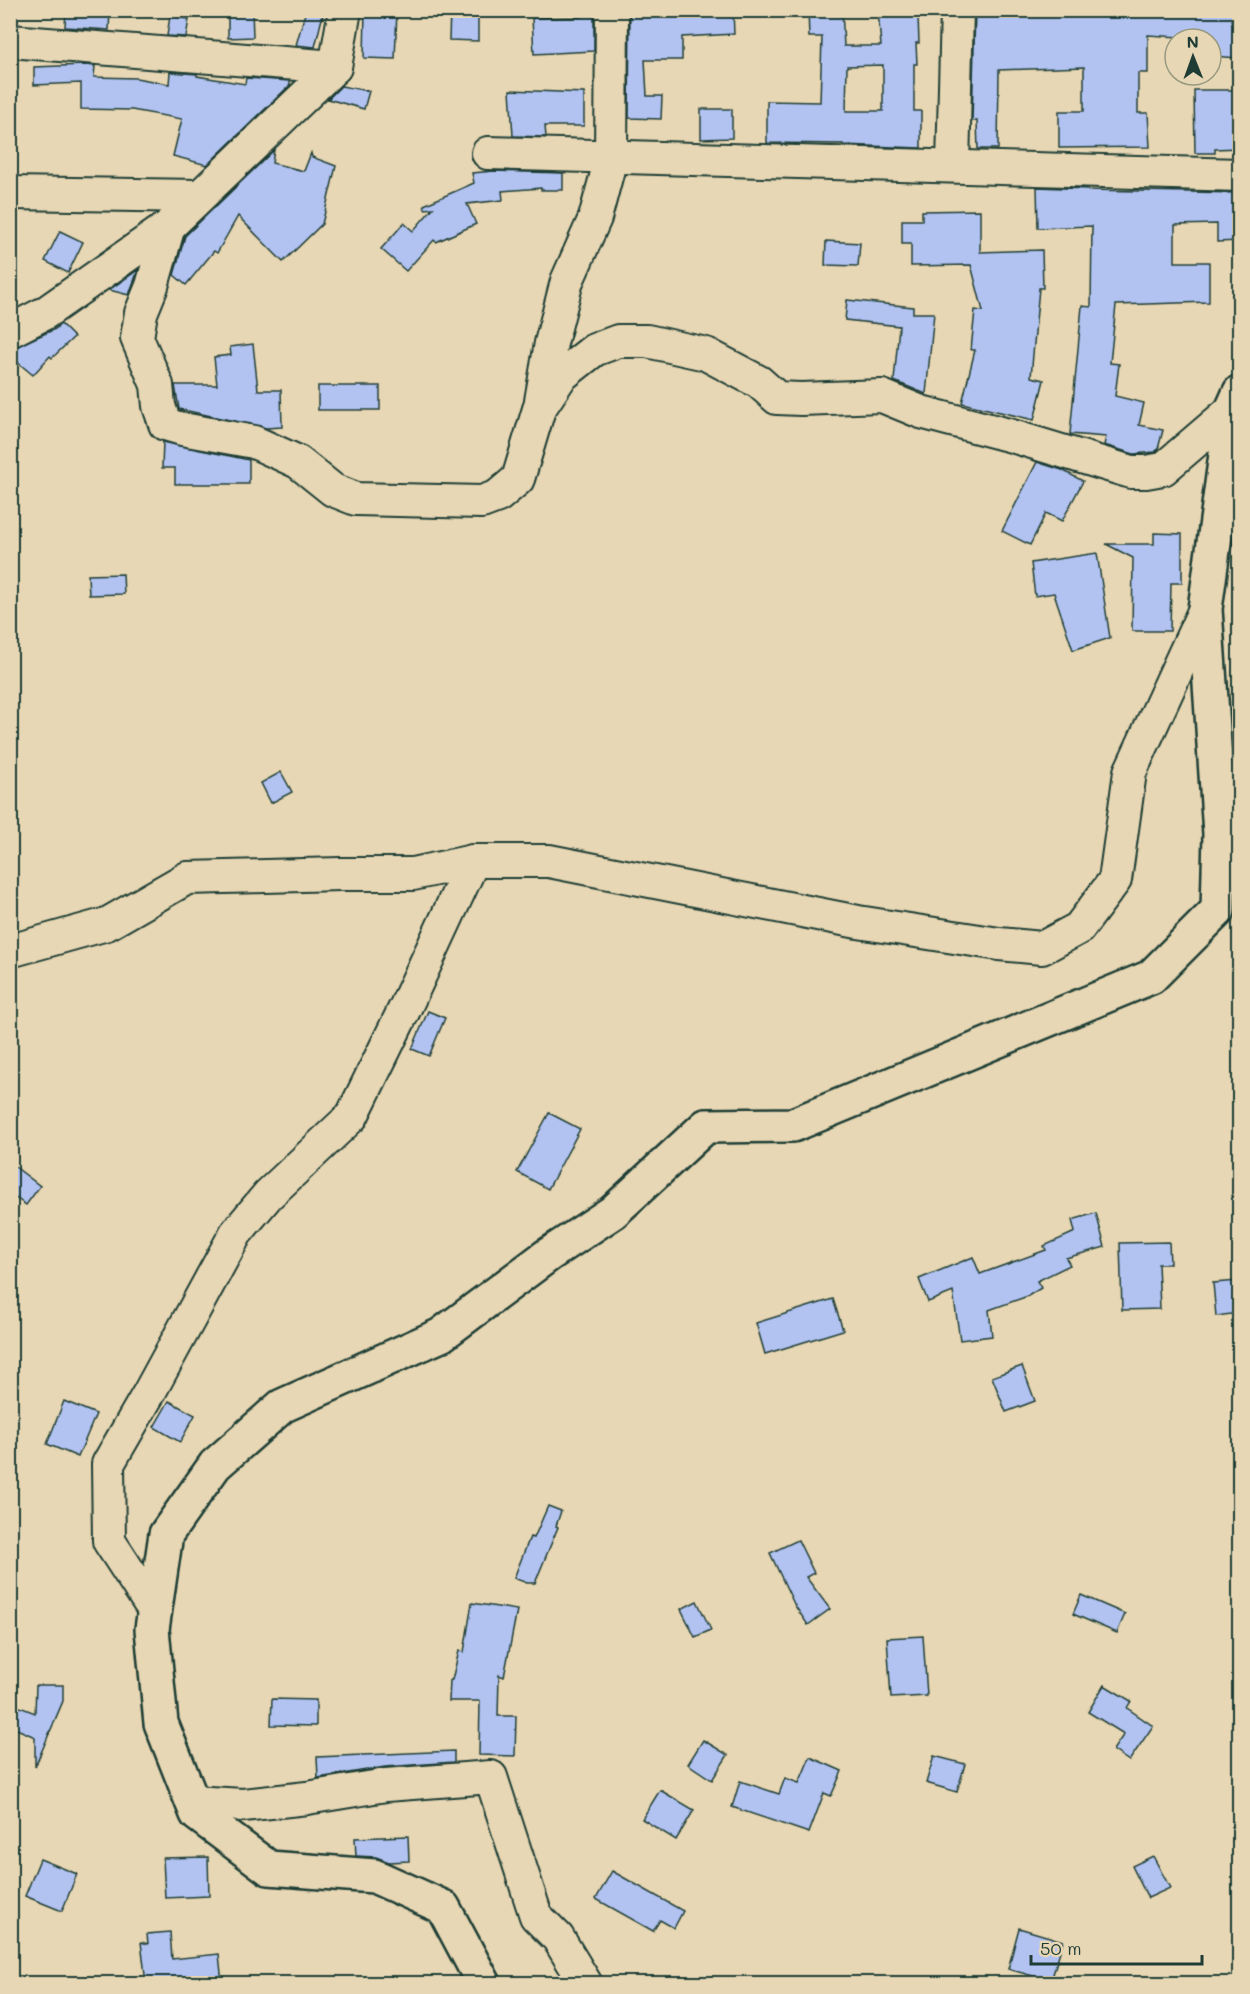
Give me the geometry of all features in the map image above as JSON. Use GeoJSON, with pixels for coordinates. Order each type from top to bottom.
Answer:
{"type":"FeatureCollection","features":[{"type":"Feature","properties":{"kind":"main road"},"geometry":{"type":"LineString","coordinates":[[484,1983],[443,1906],[374,1876],[269,1868],[197,1814],[161,1723],[152,1629],[166,1534],[215,1465],[282,1406],[441,1335],[548,1255],[613,1212],[706,1126],[793,1125],[1151,977],[1218,910],[1220,834],[1205,609],[1226,453],[1236,401]]}},
{"type":"Feature","properties":{"kind":"street"},"geometry":{"type":"LineString","coordinates":[[10,331],[45,313],[169,226],[335,67],[345,10]]}},
{"type":"Feature","properties":{"kind":"street"},"geometry":{"type":"LineString","coordinates":[[169,226],[152,286],[141,313],[137,338],[157,385],[159,405],[165,424],[254,442],[298,462],[333,490],[356,499],[482,502],[498,496],[518,479],[539,409],[551,343],[567,281],[595,219],[611,158],[612,10]]}},
{"type":"Feature","properties":{"kind":"street"},"geometry":{"type":"LineString","coordinates":[[952,165],[957,10]]}},
{"type":"Feature","properties":{"kind":"street"},"geometry":{"type":"LineString","coordinates":[[10,41],[335,67]]}},
{"type":"Feature","properties":{"kind":"street"},"geometry":{"type":"LineString","coordinates":[[488,153],[1239,175]]}},
{"type":"Feature","properties":{"kind":"street"},"geometry":{"type":"LineString","coordinates":[[10,193],[199,196]]}},
{"type":"Feature","properties":{"kind":"street"},"geometry":{"type":"LineString","coordinates":[[539,409],[561,376],[594,350],[618,341],[647,341],[706,354],[759,382],[777,398],[882,396],[921,412],[1012,436],[1131,472],[1146,472],[1163,469],[1236,401]]}},
{"type":"Feature","properties":{"kind":"street"},"geometry":{"type":"LineString","coordinates":[[1226,453],[1239,490]]}},
{"type":"Feature","properties":{"kind":"street"},"geometry":{"type":"LineString","coordinates":[[10,951],[107,924],[187,878],[340,873],[413,874],[473,861],[549,861],[858,922],[999,944],[1042,948],[1079,928],[1115,880],[1130,772],[1205,609]]}},
{"type":"Feature","properties":{"kind":"street"},"geometry":{"type":"LineString","coordinates":[[154,1610],[109,1541],[108,1464],[236,1233],[268,1195],[352,1116],[473,861]]}},
{"type":"Feature","properties":{"kind":"street"},"geometry":{"type":"LineString","coordinates":[[192,1802],[243,1804],[307,1798],[386,1785],[491,1777],[536,1916],[558,1938],[586,1983]]}},
{"type":"Feature","properties":{"kind":"building"},"geometry":{"type":"Polygon","coordinates":[[[66,10],[110,10],[109,30],[65,27],[66,10]]]}},
{"type":"Feature","properties":{"kind":"building"},"geometry":{"type":"Polygon","coordinates":[[[228,10],[252,10],[253,37],[228,38],[228,10]]]}},
{"type":"Feature","properties":{"kind":"building"},"geometry":{"type":"Polygon","coordinates":[[[306,10],[324,10],[315,47],[296,45],[306,10]]]}},
{"type":"Feature","properties":{"kind":"building"},"geometry":{"type":"Polygon","coordinates":[[[365,10],[397,10],[395,59],[364,58],[365,10]]]}},
{"type":"Feature","properties":{"kind":"building"},"geometry":{"type":"Polygon","coordinates":[[[450,10],[478,10],[478,41],[449,40],[450,10]]]}},
{"type":"Feature","properties":{"kind":"building"},"geometry":{"type":"Polygon","coordinates":[[[580,10],[594,10],[594,51],[534,54],[532,18],[580,17],[580,10]]]}},
{"type":"Feature","properties":{"kind":"building"},"geometry":{"type":"Polygon","coordinates":[[[630,10],[733,10],[734,34],[682,37],[682,60],[645,60],[647,96],[662,96],[661,119],[629,118],[630,10]]]}},
{"type":"Feature","properties":{"kind":"building"},"geometry":{"type":"Polygon","coordinates":[[[808,10],[842,10],[844,46],[881,46],[878,10],[900,10],[901,17],[918,16],[919,43],[916,43],[917,64],[914,64],[914,111],[921,111],[921,148],[767,143],[767,101],[820,102],[822,37],[809,37],[808,10]],[[883,65],[847,66],[846,111],[883,111],[883,65]]]}},
{"type":"Feature","properties":{"kind":"building"},"geometry":{"type":"Polygon","coordinates":[[[975,10],[1239,10],[1239,58],[1223,57],[1223,27],[1163,27],[1163,36],[1148,35],[1148,73],[1138,73],[1138,113],[1148,113],[1150,147],[1059,148],[1059,111],[1084,111],[1084,67],[999,70],[998,149],[978,149],[977,121],[972,121],[975,10]]]}},
{"type":"Feature","properties":{"kind":"building"},"geometry":{"type":"Polygon","coordinates":[[[170,16],[189,19],[186,37],[167,36],[170,16]]]}},
{"type":"Feature","properties":{"kind":"building"},"geometry":{"type":"Polygon","coordinates":[[[95,66],[94,77],[136,78],[169,84],[170,72],[197,74],[197,76],[245,84],[246,78],[290,81],[290,85],[207,165],[173,156],[182,119],[132,110],[81,109],[81,83],[34,85],[34,67],[95,66]]]}},
{"type":"Feature","properties":{"kind":"building"},"geometry":{"type":"Polygon","coordinates":[[[341,86],[369,91],[364,109],[328,99],[341,86]]]}},
{"type":"Feature","properties":{"kind":"building"},"geometry":{"type":"Polygon","coordinates":[[[510,90],[584,93],[584,126],[545,126],[546,137],[513,136],[510,90]]]}},
{"type":"Feature","properties":{"kind":"building"},"geometry":{"type":"Polygon","coordinates":[[[1194,90],[1239,90],[1239,148],[1215,149],[1215,153],[1195,153],[1194,90]]]}},
{"type":"Feature","properties":{"kind":"building"},"geometry":{"type":"Polygon","coordinates":[[[701,109],[732,109],[732,138],[701,139],[701,109]]]}},
{"type":"Feature","properties":{"kind":"building"},"geometry":{"type":"Polygon","coordinates":[[[274,150],[272,163],[304,171],[311,153],[312,157],[336,166],[322,224],[283,262],[238,216],[217,253],[214,251],[186,285],[174,275],[185,236],[274,150]]]}},
{"type":"Feature","properties":{"kind":"building"},"geometry":{"type":"Polygon","coordinates":[[[494,171],[563,173],[563,190],[541,190],[541,188],[502,191],[503,200],[467,204],[476,224],[436,242],[434,240],[406,271],[381,249],[404,223],[413,231],[433,208],[425,209],[424,205],[474,183],[472,173],[494,171]]]}},
{"type":"Feature","properties":{"kind":"building"},"geometry":{"type":"Polygon","coordinates":[[[1037,187],[1239,193],[1239,241],[1217,242],[1217,224],[1175,225],[1175,262],[1209,262],[1209,302],[1116,305],[1110,363],[1119,364],[1115,396],[1144,403],[1139,425],[1163,430],[1155,452],[1134,454],[1104,445],[1106,437],[1070,434],[1082,306],[1091,307],[1092,226],[1038,228],[1037,187]]]}},
{"type":"Feature","properties":{"kind":"building"},"geometry":{"type":"Polygon","coordinates":[[[980,210],[980,252],[1042,250],[1043,288],[1039,288],[1031,377],[1044,380],[1034,420],[962,403],[975,350],[971,350],[975,310],[983,311],[971,265],[911,266],[911,244],[902,244],[902,220],[922,220],[922,211],[980,210]]]}},
{"type":"Feature","properties":{"kind":"building"},"geometry":{"type":"Polygon","coordinates":[[[60,231],[83,242],[68,273],[45,261],[60,231]]]}},
{"type":"Feature","properties":{"kind":"building"},"geometry":{"type":"Polygon","coordinates":[[[826,241],[860,243],[858,266],[825,265],[826,241]]]}},
{"type":"Feature","properties":{"kind":"building"},"geometry":{"type":"Polygon","coordinates":[[[138,270],[129,295],[109,290],[138,270]]]}},
{"type":"Feature","properties":{"kind":"building"},"geometry":{"type":"Polygon","coordinates":[[[847,300],[913,307],[913,313],[934,313],[926,394],[894,381],[899,326],[845,320],[847,300]]]}},
{"type":"Feature","properties":{"kind":"building"},"geometry":{"type":"Polygon","coordinates":[[[61,324],[74,337],[52,358],[50,356],[33,375],[10,356],[10,349],[55,329],[61,324]]]}},
{"type":"Feature","properties":{"kind":"building"},"geometry":{"type":"Polygon","coordinates":[[[253,344],[258,390],[281,390],[282,427],[266,428],[179,409],[175,385],[217,385],[214,357],[231,355],[230,347],[253,344]]]}},
{"type":"Feature","properties":{"kind":"building"},"geometry":{"type":"Polygon","coordinates":[[[318,386],[380,386],[380,410],[318,410],[318,386]]]}},
{"type":"Feature","properties":{"kind":"building"},"geometry":{"type":"Polygon","coordinates":[[[163,442],[249,460],[249,484],[175,484],[175,468],[162,468],[163,442]]]}},
{"type":"Feature","properties":{"kind":"building"},"geometry":{"type":"Polygon","coordinates":[[[1037,462],[1062,470],[1083,481],[1062,521],[1046,513],[1030,545],[1002,531],[1037,462]]]}},
{"type":"Feature","properties":{"kind":"building"},"geometry":{"type":"Polygon","coordinates":[[[1154,533],[1182,534],[1182,583],[1171,583],[1170,631],[1132,631],[1133,558],[1106,544],[1154,544],[1154,533]]]}},
{"type":"Feature","properties":{"kind":"building"},"geometry":{"type":"Polygon","coordinates":[[[1097,553],[1110,638],[1073,650],[1054,593],[1035,596],[1031,563],[1097,553]]]}},
{"type":"Feature","properties":{"kind":"building"},"geometry":{"type":"Polygon","coordinates":[[[123,574],[124,594],[89,595],[88,575],[123,574]]]}},
{"type":"Feature","properties":{"kind":"building"},"geometry":{"type":"Polygon","coordinates":[[[281,772],[292,792],[271,803],[261,783],[281,772]]]}},
{"type":"Feature","properties":{"kind":"building"},"geometry":{"type":"Polygon","coordinates":[[[428,1011],[445,1018],[429,1056],[412,1049],[428,1011]]]}},
{"type":"Feature","properties":{"kind":"building"},"geometry":{"type":"Polygon","coordinates":[[[549,1113],[580,1129],[548,1189],[517,1172],[549,1113]]]}},
{"type":"Feature","properties":{"kind":"building"},"geometry":{"type":"Polygon","coordinates":[[[10,1163],[40,1186],[26,1205],[10,1194],[10,1163]]]}},
{"type":"Feature","properties":{"kind":"building"},"geometry":{"type":"Polygon","coordinates":[[[1096,1213],[1105,1247],[1066,1258],[1070,1265],[1037,1281],[1041,1288],[1028,1296],[989,1310],[992,1336],[960,1340],[953,1292],[928,1302],[919,1279],[973,1257],[980,1274],[1046,1250],[1044,1246],[1075,1232],[1072,1220],[1096,1213]]]}},
{"type":"Feature","properties":{"kind":"building"},"geometry":{"type":"Polygon","coordinates":[[[1169,1242],[1170,1264],[1158,1264],[1160,1309],[1122,1310],[1120,1243],[1169,1242]]]}},
{"type":"Feature","properties":{"kind":"building"},"geometry":{"type":"Polygon","coordinates":[[[1239,1281],[1239,1313],[1216,1316],[1213,1283],[1239,1281]]]}},
{"type":"Feature","properties":{"kind":"building"},"geometry":{"type":"Polygon","coordinates":[[[833,1299],[843,1330],[765,1354],[756,1323],[833,1299]]]}},
{"type":"Feature","properties":{"kind":"building"},"geometry":{"type":"Polygon","coordinates":[[[1022,1366],[1035,1401],[1006,1412],[992,1377],[1022,1366]]]}},
{"type":"Feature","properties":{"kind":"building"},"geometry":{"type":"Polygon","coordinates":[[[64,1401],[96,1414],[78,1457],[47,1444],[64,1401]]]}},
{"type":"Feature","properties":{"kind":"building"},"geometry":{"type":"Polygon","coordinates":[[[169,1401],[195,1415],[180,1442],[154,1427],[169,1401]]]}},
{"type":"Feature","properties":{"kind":"building"},"geometry":{"type":"Polygon","coordinates":[[[548,1506],[561,1511],[556,1526],[558,1527],[535,1583],[527,1583],[514,1578],[530,1537],[534,1538],[548,1506]]]}},
{"type":"Feature","properties":{"kind":"building"},"geometry":{"type":"Polygon","coordinates":[[[798,1540],[814,1573],[806,1577],[830,1609],[808,1625],[795,1606],[770,1553],[798,1540]]]}},
{"type":"Feature","properties":{"kind":"building"},"geometry":{"type":"Polygon","coordinates":[[[1081,1595],[1125,1614],[1117,1633],[1073,1614],[1081,1595]]]}},
{"type":"Feature","properties":{"kind":"building"},"geometry":{"type":"Polygon","coordinates":[[[697,1601],[711,1630],[695,1637],[681,1609],[697,1601]]]}},
{"type":"Feature","properties":{"kind":"building"},"geometry":{"type":"Polygon","coordinates":[[[472,1603],[517,1610],[504,1677],[499,1675],[498,1716],[516,1716],[515,1756],[479,1755],[480,1701],[449,1701],[450,1680],[452,1680],[459,1651],[464,1652],[472,1603]]]}},
{"type":"Feature","properties":{"kind":"building"},"geometry":{"type":"Polygon","coordinates":[[[923,1636],[927,1696],[891,1698],[887,1638],[923,1636]]]}},
{"type":"Feature","properties":{"kind":"building"},"geometry":{"type":"Polygon","coordinates":[[[36,1685],[63,1685],[63,1701],[35,1767],[35,1737],[10,1726],[10,1703],[35,1713],[36,1685]]]}},
{"type":"Feature","properties":{"kind":"building"},"geometry":{"type":"Polygon","coordinates":[[[1104,1685],[1131,1701],[1127,1708],[1153,1726],[1129,1761],[1113,1750],[1124,1734],[1088,1712],[1104,1685]]]}},
{"type":"Feature","properties":{"kind":"building"},"geometry":{"type":"Polygon","coordinates":[[[272,1699],[316,1700],[316,1726],[271,1725],[272,1699]]]}},
{"type":"Feature","properties":{"kind":"building"},"geometry":{"type":"Polygon","coordinates":[[[703,1740],[728,1755],[712,1780],[688,1764],[703,1740]]]}},
{"type":"Feature","properties":{"kind":"building"},"geometry":{"type":"Polygon","coordinates":[[[454,1751],[454,1762],[385,1767],[318,1778],[317,1757],[454,1751]]]}},
{"type":"Feature","properties":{"kind":"building"},"geometry":{"type":"Polygon","coordinates":[[[934,1756],[965,1764],[957,1792],[926,1783],[934,1756]]]}},
{"type":"Feature","properties":{"kind":"building"},"geometry":{"type":"Polygon","coordinates":[[[810,1757],[842,1771],[831,1796],[824,1793],[809,1833],[732,1807],[740,1781],[779,1794],[785,1778],[799,1783],[810,1757]]]}},
{"type":"Feature","properties":{"kind":"building"},"geometry":{"type":"Polygon","coordinates":[[[660,1790],[694,1810],[676,1840],[642,1819],[660,1790]]]}},
{"type":"Feature","properties":{"kind":"building"},"geometry":{"type":"Polygon","coordinates":[[[408,1836],[409,1861],[389,1862],[376,1857],[356,1856],[355,1838],[408,1836]]]}},
{"type":"Feature","properties":{"kind":"building"},"geometry":{"type":"Polygon","coordinates":[[[1153,1856],[1170,1888],[1148,1898],[1132,1866],[1153,1856]]]}},
{"type":"Feature","properties":{"kind":"building"},"geometry":{"type":"Polygon","coordinates":[[[208,1857],[209,1896],[165,1898],[163,1858],[208,1857]]]}},
{"type":"Feature","properties":{"kind":"building"},"geometry":{"type":"Polygon","coordinates":[[[40,1859],[77,1874],[62,1911],[25,1896],[40,1859]]]}},
{"type":"Feature","properties":{"kind":"building"},"geometry":{"type":"Polygon","coordinates":[[[612,1871],[683,1911],[674,1928],[660,1920],[653,1931],[596,1899],[612,1871]]]}},
{"type":"Feature","properties":{"kind":"building"},"geometry":{"type":"Polygon","coordinates":[[[1019,1928],[1063,1941],[1051,1981],[1008,1969],[1019,1928]]]}},
{"type":"Feature","properties":{"kind":"building"},"geometry":{"type":"Polygon","coordinates":[[[170,1932],[172,1959],[219,1954],[222,1983],[146,1983],[141,1942],[148,1944],[147,1934],[170,1932]]]}}]}
